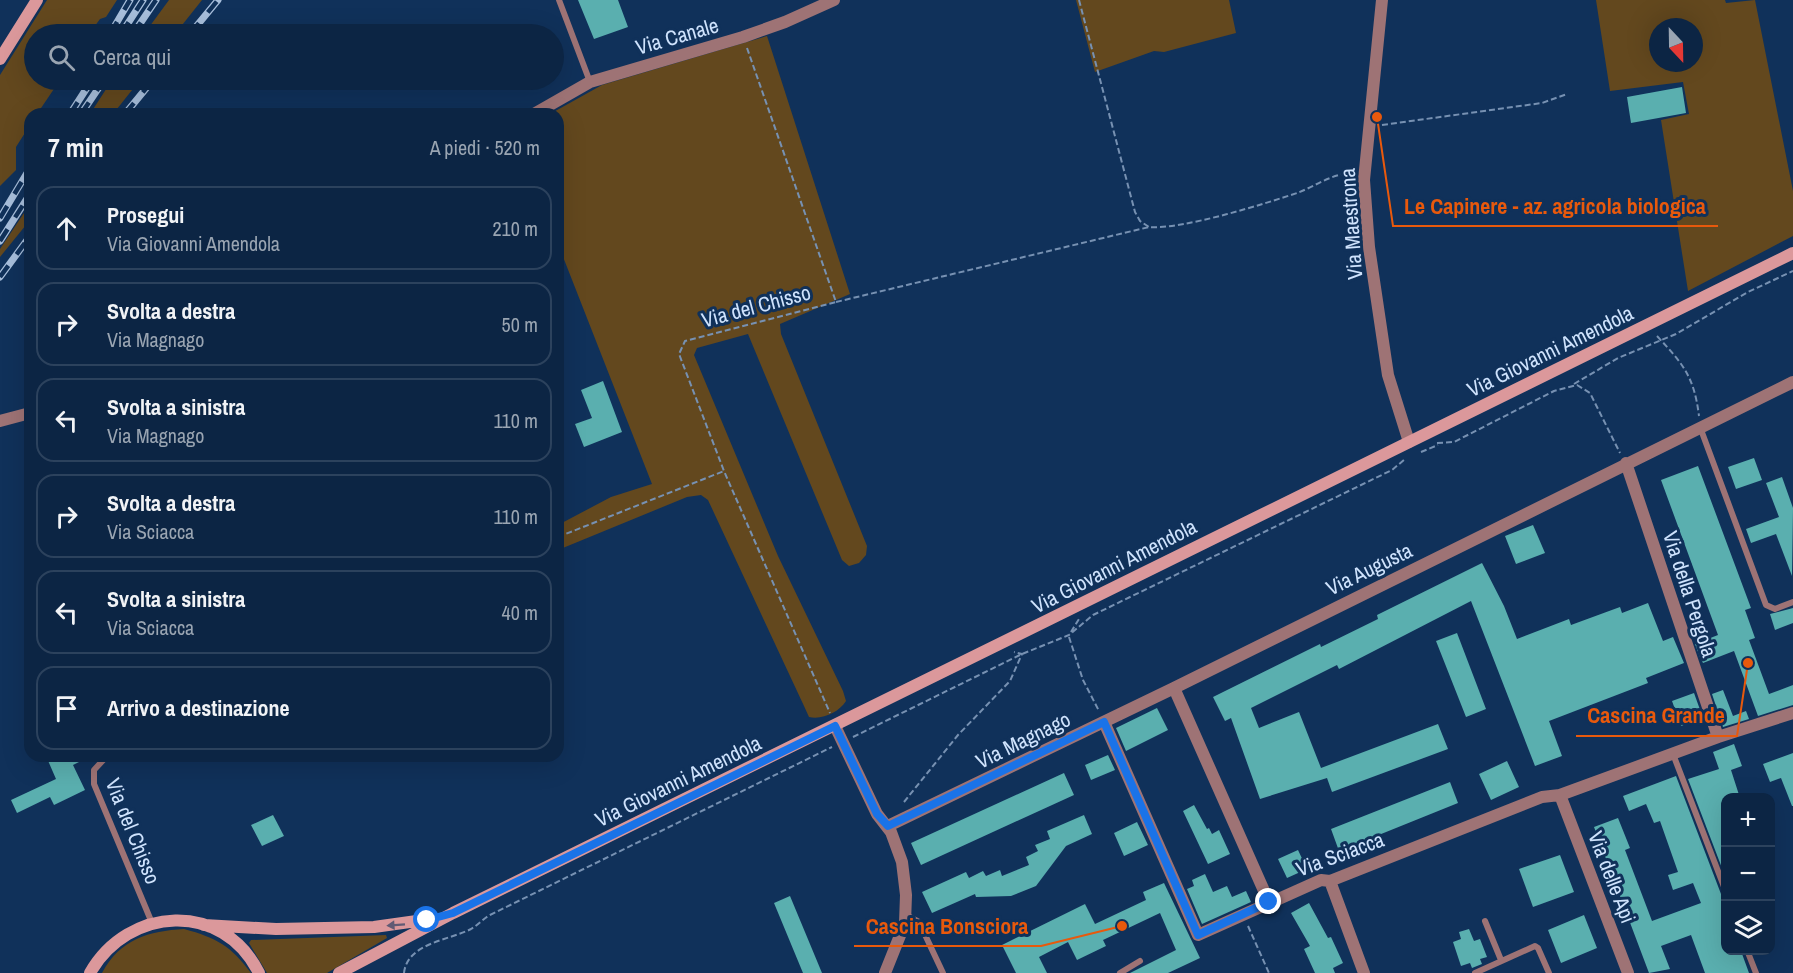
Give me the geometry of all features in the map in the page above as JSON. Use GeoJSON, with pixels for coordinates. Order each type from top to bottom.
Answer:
{"type":"FeatureCollection","features":[{"type":"Feature","properties":{"kind":"main road"},"geometry":{"type":"LineString","coordinates":[[0,59],[37,0]]}},
{"type":"Feature","properties":{"kind":"main road","name":"Via Giovanni Amendola"},"geometry":{"type":"LineString","coordinates":[[339,973],[453,913],[1793,253]]}},
{"type":"Feature","properties":{"kind":"main road","name":"Via Giovanni Amendola"},"geometry":{"type":"LineString","coordinates":[[90,973],[97,960],[121,937],[152,923],[178,921],[260,929],[374,927],[415,923],[453,913]]}},
{"type":"Feature","properties":{"kind":"main road","name":"Via Giovanni Amendola"},"geometry":{"type":"LineString","coordinates":[[204,925],[224,934],[241,947],[259,973]]}},
{"type":"Feature","properties":{"kind":"street","name":"Via Canale"},"geometry":{"type":"LineString","coordinates":[[544,108],[590,82],[743,37],[785,22],[834,0]]}},
{"type":"Feature","properties":{"kind":"street","name":"Via Maestrona"},"geometry":{"type":"LineString","coordinates":[[1382,0],[1364,180],[1369,247],[1388,375],[1409,442]]}},
{"type":"Feature","properties":{"kind":"street","name":"Via Augusta"},"geometry":{"type":"LineString","coordinates":[[1174,688],[1700,427],[1792,386]]}},
{"type":"Feature","properties":{"kind":"street"},"geometry":{"type":"LineString","coordinates":[[0,421],[24,415]]}},
{"type":"Feature","properties":{"kind":"street","name":"Via della Pergola"},"geometry":{"type":"LineString","coordinates":[[1626,464],[1718,737]]}},
{"type":"Feature","properties":{"kind":"street"},"geometry":{"type":"LineString","coordinates":[[1174,688],[1269,902]]}},
{"type":"Feature","properties":{"kind":"street","name":"Via Magnago"},"geometry":{"type":"LineString","coordinates":[[888,826],[1174,688]]}},
{"type":"Feature","properties":{"kind":"street","name":"Via Sciacca"},"geometry":{"type":"LineString","coordinates":[[1104,722],[1198,935],[1321,880],[1330,881],[1542,797],[1560,795],[1718,737],[1793,713]]}},
{"type":"Feature","properties":{"kind":"street"},"geometry":{"type":"LineString","coordinates":[[835,726],[877,814],[888,826],[902,862],[906,915],[903,932],[885,973]]}},
{"type":"Feature","properties":{"kind":"street","name":"Via delle Api"},"geometry":{"type":"LineString","coordinates":[[1560,795],[1628,973]]}},
{"type":"Feature","properties":{"kind":"street"},"geometry":{"type":"LineString","coordinates":[[1330,881],[1364,973]]}},
{"type":"Feature","properties":{"kind":"lane"},"geometry":{"type":"LineString","coordinates":[[560,0],[590,82]]}},
{"type":"Feature","properties":{"kind":"lane"},"geometry":{"type":"LineString","coordinates":[[1700,427],[1766,604],[1775,609],[1793,602]]}},
{"type":"Feature","properties":{"kind":"lane"},"geometry":{"type":"LineString","coordinates":[[1673,753],[1721,881]]}},
{"type":"Feature","properties":{"kind":"lane","name":"Via del Chisso"},"geometry":{"type":"LineString","coordinates":[[101,762],[97,765],[93,779],[152,923]]}},
{"type":"Feature","properties":{"kind":"lane"},"geometry":{"type":"LineString","coordinates":[[906,915],[919,922],[943,973]]}},
{"type":"Feature","properties":{"kind":"lane"},"geometry":{"type":"LineString","coordinates":[[1485,921],[1501,960]]}},
{"type":"Feature","properties":{"kind":"lane"},"geometry":{"type":"LineString","coordinates":[[1475,973],[1535,946],[1549,973]]}},
{"type":"Feature","properties":{"kind":"lane"},"geometry":{"type":"LineString","coordinates":[[1749,955],[1756,973]]}},
{"type":"Feature","properties":{"kind":"lane"},"geometry":{"type":"LineString","coordinates":[[1120,973],[1140,961]]}},
{"type":"Feature","properties":{"kind":"path"},"geometry":{"type":"LineString","coordinates":[[1079,0],[1135,212],[1140,221],[1149,227]]}},
{"type":"Feature","properties":{"kind":"path","name":"Via del Chisso"},"geometry":{"type":"LineString","coordinates":[[724,471],[679,354],[685,341],[836,302],[743,37]]}},
{"type":"Feature","properties":{"kind":"path"},"geometry":{"type":"LineString","coordinates":[[1368,128],[1542,103],[1567,94]]}},
{"type":"Feature","properties":{"kind":"path"},"geometry":{"type":"LineString","coordinates":[[836,302],[1149,227],[1176,225],[1272,201],[1344,174],[1356,175],[1364,180]]}},
{"type":"Feature","properties":{"kind":"path"},"geometry":{"type":"LineString","coordinates":[[1418,454],[1454,441],[1554,391],[1572,386],[1618,358],[1661,340],[1793,271]]}},
{"type":"Feature","properties":{"kind":"path"},"geometry":{"type":"LineString","coordinates":[[1650,324],[1688,372],[1697,398],[1700,427]]}},
{"type":"Feature","properties":{"kind":"path"},"geometry":{"type":"LineString","coordinates":[[1572,386],[1584,387],[1590,393],[1626,464]]}},
{"type":"Feature","properties":{"kind":"path"},"geometry":{"type":"LineString","coordinates":[[1423,435],[1439,445]]}},
{"type":"Feature","properties":{"kind":"path"},"geometry":{"type":"LineString","coordinates":[[404,973],[410,958],[427,945],[471,929],[490,915],[1022,654],[1069,635],[1093,615],[1392,470],[1407,458],[1409,442]]}},
{"type":"Feature","properties":{"kind":"path"},"geometry":{"type":"LineString","coordinates":[[564,535],[724,471],[835,726]]}},
{"type":"Feature","properties":{"kind":"path"},"geometry":{"type":"LineString","coordinates":[[1082,604],[1079,621],[1068,640],[1083,680],[1104,722]]}},
{"type":"Feature","properties":{"kind":"path","name":"Via Magnago"},"geometry":{"type":"LineString","coordinates":[[903,804],[958,735],[1010,681],[1022,654]]}},
{"type":"Feature","properties":{"kind":"path"},"geometry":{"type":"LineString","coordinates":[[1243,914],[1269,973]]}},
{"type":"Feature","properties":{"kind":"shaded area"},"geometry":{"type":"Polygon","coordinates":[[[47,0],[117,0],[106,17],[100,19],[96,24],[32,24],[47,0]]]}},
{"type":"Feature","properties":{"kind":"shaded area"},"geometry":{"type":"Polygon","coordinates":[[[169,0],[202,0],[183,24],[151,24],[169,0]]]}},
{"type":"Feature","properties":{"kind":"shaded area"},"geometry":{"type":"Polygon","coordinates":[[[1076,0],[1229,0],[1236,33],[1164,52],[1154,51],[1095,72],[1076,0]]]}},
{"type":"Feature","properties":{"kind":"shaded area"},"geometry":{"type":"Polygon","coordinates":[[[1596,0],[1725,0],[1726,3],[1755,0],[1793,191],[1793,236],[1688,291],[1661,120],[1689,114],[1683,82],[1610,91],[1596,0]]]}},
{"type":"Feature","properties":{"kind":"shaded area"},"geometry":{"type":"Polygon","coordinates":[[[767,36],[850,294],[780,324],[781,334],[867,546],[866,555],[859,563],[849,566],[842,560],[748,334],[697,348],[694,355],[778,556],[843,691],[846,701],[830,714],[809,717],[708,500],[701,495],[687,497],[564,548],[564,522],[611,497],[652,484],[564,259],[564,108],[561,108],[602,85],[767,36]]]}},
{"type":"Feature","properties":{"kind":"shaded area"},"geometry":{"type":"Polygon","coordinates":[[[24,37],[24,90],[53,90],[41,108],[24,108],[24,134],[16,147],[16,170],[0,186],[0,75],[24,37]]]}},
{"type":"Feature","properties":{"kind":"shaded area"},"geometry":{"type":"Polygon","coordinates":[[[106,90],[132,90],[118,108],[94,108],[106,90]]]}},
{"type":"Feature","properties":{"kind":"shaded area"},"geometry":{"type":"Polygon","coordinates":[[[24,213],[24,227],[0,257],[0,249],[24,213]]]}},
{"type":"Feature","properties":{"kind":"shaded area"},"geometry":{"type":"Polygon","coordinates":[[[184,929],[222,944],[237,956],[251,973],[102,973],[117,952],[137,939],[159,932],[184,929]]]}},
{"type":"Feature","properties":{"kind":"shaded area"},"geometry":{"type":"Polygon","coordinates":[[[386,935],[387,938],[327,973],[267,973],[249,943],[251,940],[386,935]]]}},
{"type":"Feature","properties":{"kind":"building"},"geometry":{"type":"Polygon","coordinates":[[[578,0],[618,0],[628,27],[594,39],[578,0]]]}},
{"type":"Feature","properties":{"kind":"building"},"geometry":{"type":"Polygon","coordinates":[[[1682,87],[1686,113],[1631,123],[1627,97],[1682,87]]]}},
{"type":"Feature","properties":{"kind":"building"},"geometry":{"type":"Polygon","coordinates":[[[603,381],[622,432],[584,447],[575,424],[592,418],[581,390],[603,381]]]}},
{"type":"Feature","properties":{"kind":"building"},"geometry":{"type":"Polygon","coordinates":[[[1754,458],[1762,480],[1736,489],[1728,467],[1754,458]]]}},
{"type":"Feature","properties":{"kind":"building"},"geometry":{"type":"Polygon","coordinates":[[[1698,466],[1751,608],[1745,610],[1755,638],[1749,640],[1769,694],[1793,685],[1793,705],[1758,716],[1734,651],[1703,663],[1700,657],[1695,644],[1718,635],[1661,480],[1698,466]]]}},
{"type":"Feature","properties":{"kind":"building"},"geometry":{"type":"Polygon","coordinates":[[[1782,477],[1793,508],[1792,576],[1776,534],[1751,543],[1746,529],[1779,517],[1766,483],[1782,477]]]}},
{"type":"Feature","properties":{"kind":"building"},"geometry":{"type":"Polygon","coordinates":[[[1533,525],[1545,553],[1516,564],[1505,536],[1533,525]]]}},
{"type":"Feature","properties":{"kind":"building"},"geometry":{"type":"Polygon","coordinates":[[[1482,563],[1504,606],[1517,639],[1569,619],[1571,625],[1620,607],[1622,613],[1648,603],[1663,641],[1673,637],[1684,663],[1646,678],[1648,683],[1549,721],[1562,756],[1535,766],[1471,601],[1339,669],[1337,665],[1251,708],[1259,728],[1299,712],[1321,768],[1438,724],[1448,749],[1332,792],[1327,778],[1260,799],[1231,718],[1225,721],[1213,697],[1320,644],[1321,647],[1378,619],[1377,615],[1482,563]]]}},
{"type":"Feature","properties":{"kind":"building"},"geometry":{"type":"Polygon","coordinates":[[[1793,608],[1793,623],[1775,630],[1770,614],[1793,608]]]}},
{"type":"Feature","properties":{"kind":"building"},"geometry":{"type":"Polygon","coordinates":[[[1457,633],[1486,709],[1466,717],[1436,641],[1457,633]]]}},
{"type":"Feature","properties":{"kind":"building"},"geometry":{"type":"Polygon","coordinates":[[[1723,690],[1733,716],[1746,711],[1749,719],[1723,727],[1712,694],[1723,690]]]}},
{"type":"Feature","properties":{"kind":"building"},"geometry":{"type":"Polygon","coordinates":[[[1694,693],[1703,718],[1681,726],[1672,701],[1694,693]]]}},
{"type":"Feature","properties":{"kind":"building"},"geometry":{"type":"Polygon","coordinates":[[[1157,708],[1168,730],[1126,751],[1116,728],[1157,708]]]}},
{"type":"Feature","properties":{"kind":"building"},"geometry":{"type":"Polygon","coordinates":[[[1734,744],[1742,766],[1731,770],[1738,793],[1721,793],[1721,866],[1688,779],[1719,769],[1713,752],[1734,744]]]}},
{"type":"Feature","properties":{"kind":"building"},"geometry":{"type":"Polygon","coordinates":[[[1793,753],[1792,806],[1781,778],[1770,782],[1763,764],[1793,753]]]}},
{"type":"Feature","properties":{"kind":"building"},"geometry":{"type":"Polygon","coordinates":[[[1108,755],[1115,770],[1091,780],[1085,765],[1108,755]]]}},
{"type":"Feature","properties":{"kind":"building"},"geometry":{"type":"Polygon","coordinates":[[[1507,761],[1519,787],[1491,800],[1479,774],[1507,761]]]}},
{"type":"Feature","properties":{"kind":"building"},"geometry":{"type":"Polygon","coordinates":[[[49,762],[79,762],[73,765],[85,790],[54,805],[50,797],[17,813],[11,800],[56,779],[49,762]]]}},
{"type":"Feature","properties":{"kind":"building"},"geometry":{"type":"Polygon","coordinates":[[[1064,773],[1074,795],[921,865],[911,843],[1064,773]]]}},
{"type":"Feature","properties":{"kind":"building"},"geometry":{"type":"Polygon","coordinates":[[[1676,776],[1721,894],[1721,955],[1742,955],[1749,973],[1705,973],[1691,935],[1661,946],[1670,969],[1649,973],[1594,827],[1618,818],[1630,848],[1625,850],[1652,921],[1701,903],[1693,883],[1673,890],[1668,875],[1678,872],[1660,821],[1654,823],[1646,804],[1629,811],[1623,796],[1676,776]]]}},
{"type":"Feature","properties":{"kind":"building"},"geometry":{"type":"Polygon","coordinates":[[[1450,782],[1458,803],[1339,851],[1331,829],[1450,782]]]}},
{"type":"Feature","properties":{"kind":"building"},"geometry":{"type":"Polygon","coordinates":[[[1194,805],[1212,834],[1219,830],[1230,854],[1208,864],[1183,811],[1194,805]]]}},
{"type":"Feature","properties":{"kind":"building"},"geometry":{"type":"Polygon","coordinates":[[[273,815],[284,836],[262,846],[251,825],[273,815]]]}},
{"type":"Feature","properties":{"kind":"building"},"geometry":{"type":"Polygon","coordinates":[[[1084,815],[1092,834],[1066,846],[1036,886],[1011,896],[976,897],[975,894],[932,913],[922,892],[966,872],[969,878],[983,871],[986,876],[1000,870],[1002,876],[1029,865],[1026,857],[1038,851],[1035,845],[1050,839],[1047,831],[1084,815]]]}},
{"type":"Feature","properties":{"kind":"building"},"geometry":{"type":"Polygon","coordinates":[[[1137,822],[1148,845],[1124,856],[1114,833],[1137,822]]]}},
{"type":"Feature","properties":{"kind":"building"},"geometry":{"type":"Polygon","coordinates":[[[1298,850],[1307,869],[1287,878],[1278,859],[1298,850]]]}},
{"type":"Feature","properties":{"kind":"building"},"geometry":{"type":"Polygon","coordinates":[[[1560,855],[1574,892],[1533,907],[1519,869],[1560,855]]]}},
{"type":"Feature","properties":{"kind":"building"},"geometry":{"type":"Polygon","coordinates":[[[1205,874],[1213,892],[1227,886],[1232,897],[1246,891],[1251,902],[1202,924],[1187,889],[1194,886],[1192,880],[1205,874]]]}},
{"type":"Feature","properties":{"kind":"building"},"geometry":{"type":"Polygon","coordinates":[[[1164,883],[1200,958],[1168,973],[1130,973],[1176,950],[1160,913],[1103,940],[1106,946],[1077,960],[1068,942],[1039,957],[1047,973],[1016,973],[1002,945],[1085,904],[1095,924],[1146,900],[1143,892],[1164,883]]]}},
{"type":"Feature","properties":{"kind":"building"},"geometry":{"type":"Polygon","coordinates":[[[790,896],[822,973],[803,973],[774,903],[790,896]]]}},
{"type":"Feature","properties":{"kind":"building"},"geometry":{"type":"Polygon","coordinates":[[[1309,903],[1328,938],[1331,937],[1343,963],[1333,968],[1335,973],[1315,973],[1304,949],[1310,946],[1291,913],[1309,903]]]}},
{"type":"Feature","properties":{"kind":"building"},"geometry":{"type":"Polygon","coordinates":[[[1584,915],[1597,948],[1561,963],[1548,930],[1584,915]]]}},
{"type":"Feature","properties":{"kind":"building"},"geometry":{"type":"Polygon","coordinates":[[[1469,929],[1474,941],[1480,939],[1487,957],[1480,959],[1482,964],[1472,968],[1470,963],[1461,966],[1453,942],[1461,939],[1459,932],[1469,929]]]}},
{"type":"Feature","properties":{"kind":"railway"},"geometry":{"type":"LineString","coordinates":[[116,24],[130,0]]}},
{"type":"Feature","properties":{"kind":"railway"},"geometry":{"type":"LineString","coordinates":[[127,24],[143,0]]}},
{"type":"Feature","properties":{"kind":"railway"},"geometry":{"type":"LineString","coordinates":[[140,24],[156,0]]}},
{"type":"Feature","properties":{"kind":"railway"},"geometry":{"type":"LineString","coordinates":[[198,24],[218,0]]}},
{"type":"Feature","properties":{"kind":"railway"},"geometry":{"type":"LineString","coordinates":[[74,108],[86,90]]}},
{"type":"Feature","properties":{"kind":"railway"},"geometry":{"type":"LineString","coordinates":[[85,108],[97,90]]}},
{"type":"Feature","properties":{"kind":"railway"},"geometry":{"type":"LineString","coordinates":[[130,108],[145,90]]}},
{"type":"Feature","properties":{"kind":"railway"},"geometry":{"type":"LineString","coordinates":[[0,218],[24,178]]}},
{"type":"Feature","properties":{"kind":"railway"},"geometry":{"type":"LineString","coordinates":[[0,241],[24,203]]}},
{"type":"Feature","properties":{"kind":"railway"},"geometry":{"type":"LineString","coordinates":[[0,277],[24,244]]}},
{"type":"Feature","properties":{"kind":"place","name":"Le Capinere - az. agricola biologica"},"geometry":{"type":"Point","coordinates":[1377,117]}},
{"type":"Feature","properties":{"kind":"place","name":"Cascina Grande"},"geometry":{"type":"Point","coordinates":[1748,663]}},
{"type":"Feature","properties":{"kind":"place","name":"Cascina Bonsciora"},"geometry":{"type":"Point","coordinates":[1122,926]}},
{"type":"Feature","properties":{"kind":"route"},"geometry":{"type":"LineString","coordinates":[[427,920],[453,913],[835,726],[877,814],[888,826],[1104,722],[1198,935],[1269,902]]}}]}
